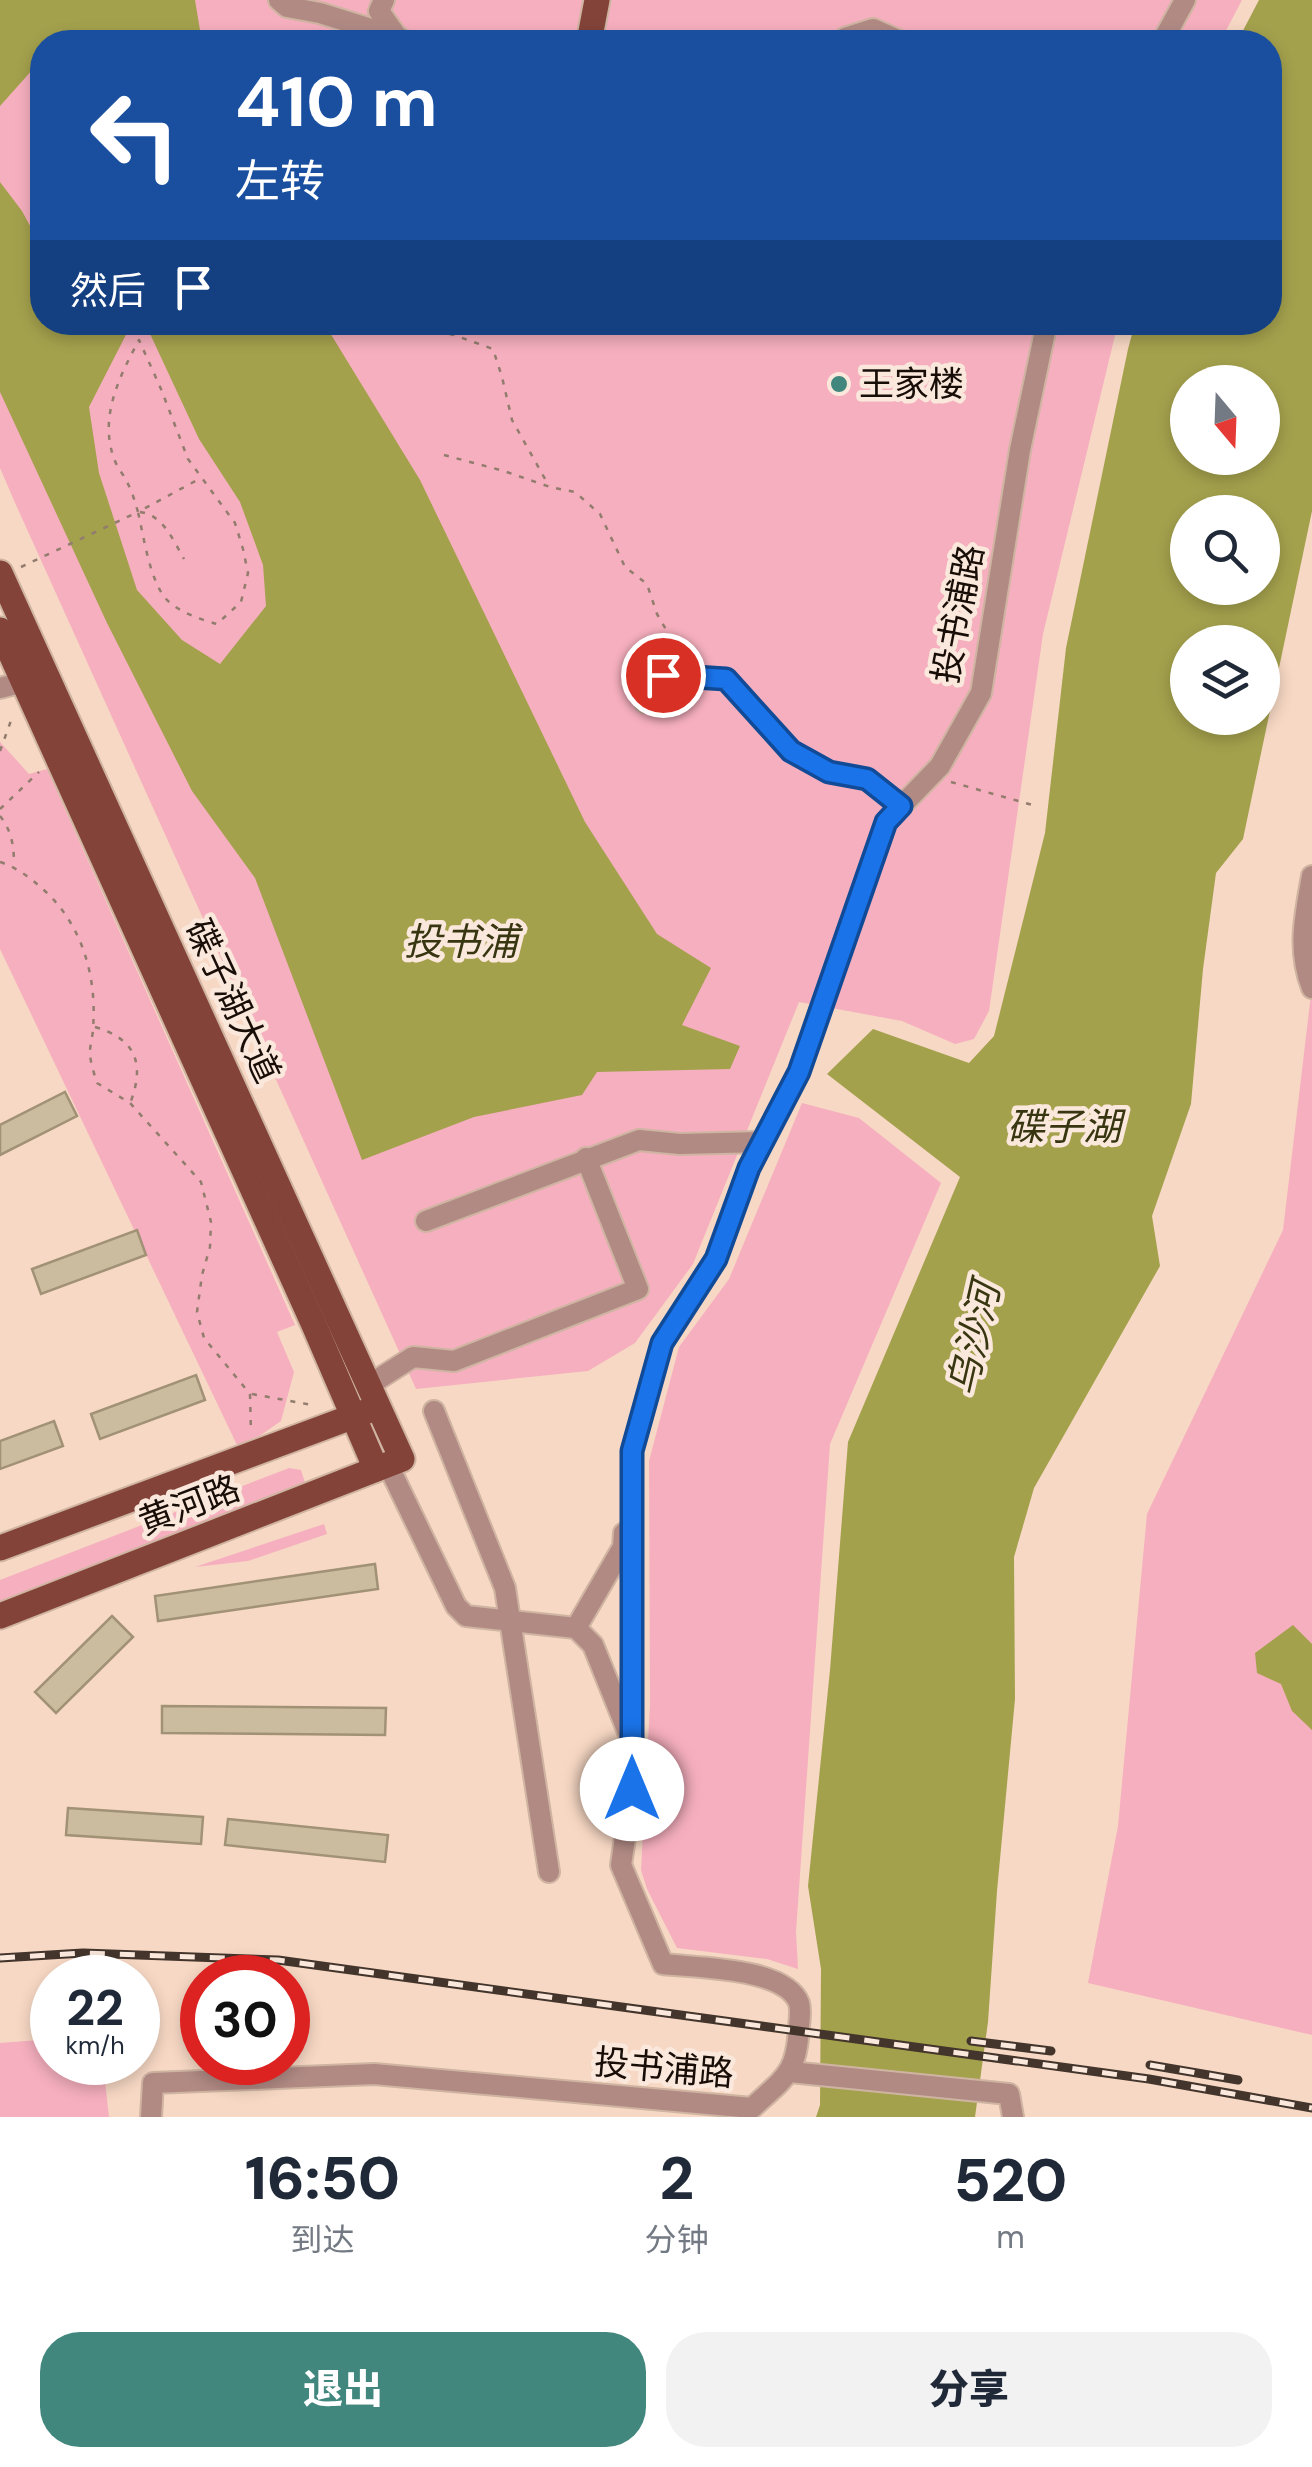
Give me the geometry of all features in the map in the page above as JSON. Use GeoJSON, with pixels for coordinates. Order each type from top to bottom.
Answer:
{"type":"FeatureCollection","features":[{"type":"Feature","properties":{"kind":"main road"},"geometry":{"type":"LineString","coordinates":[[591,30],[597,0]]}},
{"type":"Feature","properties":{"kind":"main road","name":"碟子湖大道"},"geometry":{"type":"LineString","coordinates":[[1,575],[24,682],[374,1396],[389,1464]]}},
{"type":"Feature","properties":{"kind":"main road","name":"碟子湖大道"},"geometry":{"type":"LineString","coordinates":[[0,630],[353,1416],[389,1464]]}},
{"type":"Feature","properties":{"kind":"main road","name":"黄河路"},"geometry":{"type":"LineString","coordinates":[[0,1548],[353,1416],[374,1396]]}},
{"type":"Feature","properties":{"kind":"main road","name":"黄河路"},"geometry":{"type":"LineString","coordinates":[[0,1616],[389,1464]]}},
{"type":"Feature","properties":{"kind":"street"},"geometry":{"type":"LineString","coordinates":[[279,0],[287,7],[320,13],[370,30]]}},
{"type":"Feature","properties":{"kind":"street"},"geometry":{"type":"LineString","coordinates":[[384,0],[379,11],[394,30]]}},
{"type":"Feature","properties":{"kind":"street"},"geometry":{"type":"LineString","coordinates":[[1169,30],[1185,0]]}},
{"type":"Feature","properties":{"kind":"street","name":"投书浦路"},"geometry":{"type":"LineString","coordinates":[[151,2117],[152,2083],[374,2074],[752,2108],[790,2072],[798,2051],[798,1999],[760,1974],[663,1964],[621,1864],[632,1789],[632,1451],[662,1343],[716,1259],[749,1168],[799,1072],[886,822],[940,766],[981,693],[1020,450],[1044,335]]}},
{"type":"Feature","properties":{"kind":"street"},"geometry":{"type":"LineString","coordinates":[[645,702],[663,675],[726,679],[791,751],[829,772],[867,779],[901,806]]}},
{"type":"Feature","properties":{"kind":"street"},"geometry":{"type":"LineString","coordinates":[[1312,876],[1302,932],[1306,972],[1312,988]]}},
{"type":"Feature","properties":{"kind":"street"},"geometry":{"type":"LineString","coordinates":[[426,1221],[639,1140],[680,1144],[762,1142]]}},
{"type":"Feature","properties":{"kind":"street"},"geometry":{"type":"LineString","coordinates":[[374,1396],[413,1357],[454,1361],[638,1290],[586,1158]]}},
{"type":"Feature","properties":{"kind":"street"},"geometry":{"type":"LineString","coordinates":[[434,1411],[505,1588],[549,1872]]}},
{"type":"Feature","properties":{"kind":"street"},"geometry":{"type":"LineString","coordinates":[[576,1628],[623,1547],[632,1451]]}},
{"type":"Feature","properties":{"kind":"street"},"geometry":{"type":"LineString","coordinates":[[389,1464],[456,1606],[466,1616],[576,1628],[593,1644],[632,1742]]}},
{"type":"Feature","properties":{"kind":"street"},"geometry":{"type":"LineString","coordinates":[[790,2072],[1009,2094],[1012,2117]]}},
{"type":"Feature","properties":{"kind":"path"},"geometry":{"type":"LineString","coordinates":[[454,335],[493,349],[512,420],[550,487]]}},
{"type":"Feature","properties":{"kind":"path"},"geometry":{"type":"LineString","coordinates":[[139,340],[188,459],[235,523],[248,573],[241,602],[217,624],[194,618],[162,595],[138,512],[116,464],[108,434],[118,377],[139,340]]}},
{"type":"Feature","properties":{"kind":"path"},"geometry":{"type":"LineString","coordinates":[[444,455],[575,492],[600,514],[624,566],[647,584],[686,677]]}},
{"type":"Feature","properties":{"kind":"path"},"geometry":{"type":"LineString","coordinates":[[1,575],[202,478]]}},
{"type":"Feature","properties":{"kind":"path"},"geometry":{"type":"LineString","coordinates":[[138,512],[149,513],[160,521],[184,558]]}},
{"type":"Feature","properties":{"kind":"path"},"geometry":{"type":"LineString","coordinates":[[0,752],[24,682]]}},
{"type":"Feature","properties":{"kind":"path"},"geometry":{"type":"LineString","coordinates":[[0,809],[58,754]]}},
{"type":"Feature","properties":{"kind":"path"},"geometry":{"type":"LineString","coordinates":[[930,776],[1036,806]]}},
{"type":"Feature","properties":{"kind":"path"},"geometry":{"type":"LineString","coordinates":[[0,816],[14,846],[14,866]]}},
{"type":"Feature","properties":{"kind":"path"},"geometry":{"type":"LineString","coordinates":[[0,862],[14,866],[59,904],[83,946],[94,1027],[90,1055],[97,1082],[130,1103],[201,1182],[211,1222],[210,1248],[197,1312],[204,1338],[250,1394],[251,1454]]}},
{"type":"Feature","properties":{"kind":"path"},"geometry":{"type":"LineString","coordinates":[[94,1027],[128,1044],[136,1060],[136,1084],[130,1103]]}},
{"type":"Feature","properties":{"kind":"path"},"geometry":{"type":"LineString","coordinates":[[250,1394],[312,1405]]}},
{"type":"Feature","properties":{"kind":"shaded area"},"geometry":{"type":"Polygon","coordinates":[[[0,0],[1242,0],[1226,30],[30,30],[30,335],[1115,335],[1043,634],[989,1011],[974,1039],[955,1044],[902,1021],[799,1002],[693,1264],[635,1343],[588,1371],[416,1389],[0,468],[0,0]]]}},
{"type":"Feature","properties":{"kind":"shaded area"},"geometry":{"type":"Polygon","coordinates":[[[0,742],[29,774],[47,769],[295,1325],[277,1332],[294,1372],[281,1421],[237,1445],[0,949],[0,742]]]}},
{"type":"Feature","properties":{"kind":"shaded area"},"geometry":{"type":"Polygon","coordinates":[[[1312,986],[1312,2035],[1088,1983],[1118,1826],[1147,1514],[1283,1230],[1312,986]]]}},
{"type":"Feature","properties":{"kind":"shaded area"},"geometry":{"type":"Polygon","coordinates":[[[802,1103],[859,1118],[941,1183],[830,1444],[796,1932],[798,1969],[767,1959],[677,1948],[641,1870],[650,1705],[649,1461],[679,1347],[729,1279],[802,1103]]]}},
{"type":"Feature","properties":{"kind":"shaded area"},"geometry":{"type":"Polygon","coordinates":[[[289,1468],[301,1470],[306,1486],[0,1609],[0,1580],[289,1468]]]}},
{"type":"Feature","properties":{"kind":"shaded area"},"geometry":{"type":"Polygon","coordinates":[[[324,1524],[327,1534],[248,1561],[195,1567],[324,1524]]]}},
{"type":"Feature","properties":{"kind":"shaded area"},"geometry":{"type":"Polygon","coordinates":[[[30,2041],[30,2085],[105,2085],[109,2117],[0,2117],[0,2043],[30,2041]]]}},
{"type":"Feature","properties":{"kind":"water"},"geometry":{"type":"Polygon","coordinates":[[[0,0],[195,0],[200,30],[30,30],[30,72],[0,106],[0,0]]]}},
{"type":"Feature","properties":{"kind":"water","name":"碟子湖"},"geometry":{"type":"Polygon","coordinates":[[[1259,0],[1312,0],[1312,511],[1280,663],[1280,625],[1170,625],[1170,735],[1265,735],[1243,839],[1216,873],[1191,1104],[1152,1216],[1160,1266],[1034,1488],[1014,1557],[1015,1699],[988,2022],[975,2117],[816,2117],[820,2105],[821,1969],[808,1886],[848,1442],[960,1177],[827,1074],[873,1029],[969,1063],[994,1036],[1045,833],[1066,648],[1132,335],[1282,335],[1282,30],[1243,30],[1259,0]]]}},
{"type":"Feature","properties":{"kind":"water","name":"投书浦"},"geometry":{"type":"Polygon","coordinates":[[[0,182],[30,226],[30,335],[126,335],[89,407],[99,473],[137,590],[182,640],[220,664],[266,606],[263,565],[240,502],[199,439],[151,335],[331,335],[420,480],[585,822],[657,934],[711,968],[682,1025],[740,1046],[730,1069],[597,1072],[582,1095],[474,1117],[362,1160],[255,878],[192,791],[107,623],[0,392],[0,182]]]}},
{"type":"Feature","properties":{"kind":"water"},"geometry":{"type":"Polygon","coordinates":[[[1293,1625],[1312,1644],[1312,1730],[1292,1711],[1281,1684],[1257,1673],[1255,1653],[1293,1625]]]}},
{"type":"Feature","properties":{"kind":"building"},"geometry":{"type":"Polygon","coordinates":[[[65,1092],[77,1116],[0,1155],[0,1125],[65,1092]]]}},
{"type":"Feature","properties":{"kind":"building"},"geometry":{"type":"Polygon","coordinates":[[[137,1230],[146,1255],[41,1294],[32,1269],[137,1230]]]}},
{"type":"Feature","properties":{"kind":"building"},"geometry":{"type":"Polygon","coordinates":[[[196,1375],[205,1400],[100,1439],[91,1414],[196,1375]]]}},
{"type":"Feature","properties":{"kind":"building"},"geometry":{"type":"Polygon","coordinates":[[[54,1421],[63,1446],[0,1469],[0,1441],[54,1421]]]}},
{"type":"Feature","properties":{"kind":"building"},"geometry":{"type":"Polygon","coordinates":[[[375,1564],[378,1589],[158,1621],[155,1596],[375,1564]]]}},
{"type":"Feature","properties":{"kind":"building"},"geometry":{"type":"Polygon","coordinates":[[[112,1616],[133,1637],[56,1713],[35,1692],[112,1616]]]}},
{"type":"Feature","properties":{"kind":"building"},"geometry":{"type":"Polygon","coordinates":[[[162,1706],[386,1708],[385,1735],[162,1733],[162,1706]]]}},
{"type":"Feature","properties":{"kind":"building"},"geometry":{"type":"Polygon","coordinates":[[[68,1808],[203,1817],[201,1844],[66,1835],[68,1808]]]}},
{"type":"Feature","properties":{"kind":"building"},"geometry":{"type":"Polygon","coordinates":[[[228,1819],[388,1835],[385,1862],[225,1845],[228,1819]]]}},
{"type":"Feature","properties":{"kind":"railway"},"geometry":{"type":"LineString","coordinates":[[0,1958],[83,1953],[278,1960],[1149,2079],[1312,2108]]}},
{"type":"Feature","properties":{"kind":"railway"},"geometry":{"type":"LineString","coordinates":[[971,2041],[1051,2051]]}},
{"type":"Feature","properties":{"kind":"railway"},"geometry":{"type":"LineString","coordinates":[[1150,2065],[1238,2080]]}},
{"type":"Feature","properties":{"kind":"place","name":"王家楼"},"geometry":{"type":"Point","coordinates":[839,384]}},
{"type":"Feature","properties":{"kind":"route"},"geometry":{"type":"LineString","coordinates":[[632,1789],[632,1451],[662,1343],[716,1259],[749,1168],[799,1072],[886,822],[901,806],[867,779],[829,772],[791,751],[726,679],[663,675]]}},
{"type":"Feature","properties":{"kind":"water label","name":"乌沙河"},"geometry":{"type":"Point","coordinates":[974,1339]}}]}
